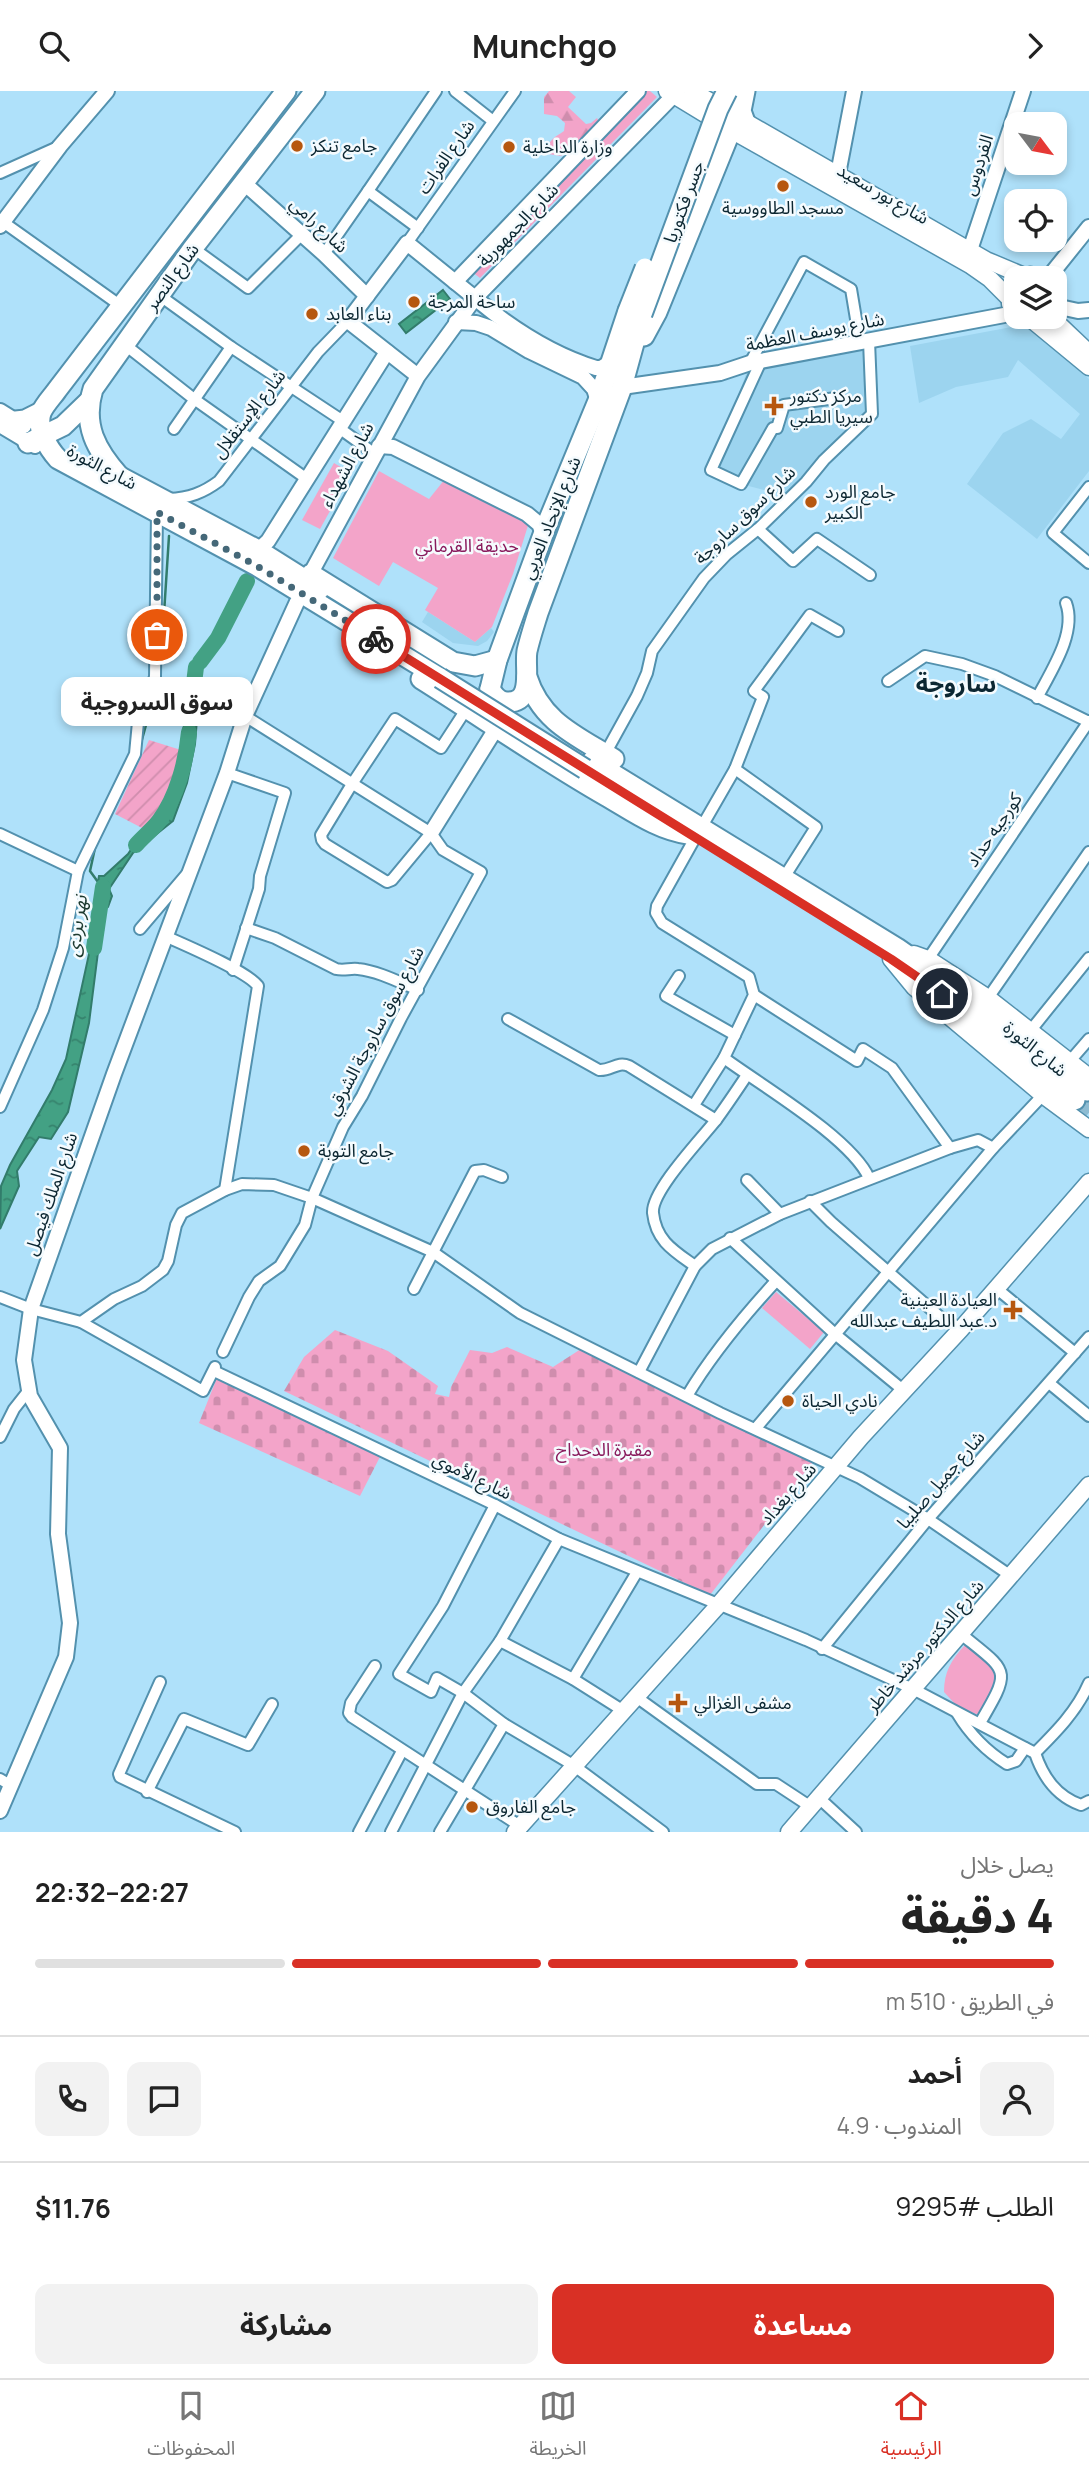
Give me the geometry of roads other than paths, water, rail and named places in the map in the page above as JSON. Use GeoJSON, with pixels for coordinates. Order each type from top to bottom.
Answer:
{"type":"FeatureCollection","features":[{"type":"Feature","properties":{"kind":"highway","name":"شارع النصر"},"geometry":{"type":"LineString","coordinates":[[41,412],[286,91]]}},
{"type":"Feature","properties":{"kind":"highway","name":"شارع النصر"},"geometry":{"type":"LineString","coordinates":[[90,400],[100,378],[193,248],[315,91]]}},
{"type":"Feature","properties":{"kind":"highway","name":"جسر فكتوريا"},"geometry":{"type":"LineString","coordinates":[[635,313],[713,91]]}},
{"type":"Feature","properties":{"kind":"highway","name":"جسر فكتوريا"},"geometry":{"type":"LineString","coordinates":[[635,313],[727,91]]}},
{"type":"Feature","properties":{"kind":"highway"},"geometry":{"type":"LineString","coordinates":[[620,372],[657,312],[738,126],[745,91]]}},
{"type":"Feature","properties":{"kind":"highway"},"geometry":{"type":"LineString","coordinates":[[124,302],[133,312],[143,314],[153,304]]}},
{"type":"Feature","properties":{"kind":"highway","name":"شارع الإتحاد العربي"},"geometry":{"type":"LineString","coordinates":[[527,677],[527,652],[538,613],[620,372],[635,313]]}},
{"type":"Feature","properties":{"kind":"highway","name":"شارع الإتحاد العربي"},"geometry":{"type":"LineString","coordinates":[[497,727],[492,718],[490,689],[497,660],[552,510],[598,401],[620,372]]}},
{"type":"Feature","properties":{"kind":"highway"},"geometry":{"type":"LineString","coordinates":[[36,440],[62,426],[90,400]]}},
{"type":"Feature","properties":{"kind":"highway"},"geometry":{"type":"LineString","coordinates":[[90,400],[91,433],[97,448],[120,477]]}},
{"type":"Feature","properties":{"kind":"highway"},"geometry":{"type":"LineString","coordinates":[[5,419],[25,420],[41,412]]}},
{"type":"Feature","properties":{"kind":"highway"},"geometry":{"type":"LineString","coordinates":[[41,412],[49,424],[62,426]]}},
{"type":"Feature","properties":{"kind":"highway"},"geometry":{"type":"LineString","coordinates":[[36,440],[41,412]]}},
{"type":"Feature","properties":{"kind":"highway","name":"شارع الثورة"},"geometry":{"type":"LineString","coordinates":[[36,440],[120,477],[159,505]]}},
{"type":"Feature","properties":{"kind":"highway","name":"شارع الثورة"},"geometry":{"type":"LineString","coordinates":[[36,440],[58,459],[159,505],[261,557],[446,675]]}},
{"type":"Feature","properties":{"kind":"highway"},"geometry":{"type":"LineString","coordinates":[[588,760],[446,675],[297,602],[266,579],[261,557],[285,558],[311,573],[446,675],[467,708],[534,752],[588,760]]}},
{"type":"Feature","properties":{"kind":"highway"},"geometry":{"type":"LineString","coordinates":[[446,675],[497,660]]}},
{"type":"Feature","properties":{"kind":"highway"},"geometry":{"type":"LineString","coordinates":[[490,689],[499,700],[513,701],[524,692],[527,677]]}},
{"type":"Feature","properties":{"kind":"highway"},"geometry":{"type":"LineString","coordinates":[[527,677],[539,704],[588,760]]}},
{"type":"Feature","properties":{"kind":"highway"},"geometry":{"type":"LineString","coordinates":[[534,752],[548,739],[552,719]]}},
{"type":"Feature","properties":{"kind":"highway","name":"شارع الثورة"},"geometry":{"type":"LineString","coordinates":[[588,760],[695,833],[1011,1028],[1082,1099]]}},
{"type":"Feature","properties":{"kind":"highway","name":"شارع الثورة"},"geometry":{"type":"LineString","coordinates":[[695,833],[783,879],[894,954]]}},
{"type":"Feature","properties":{"kind":"main road"},"geometry":{"type":"LineString","coordinates":[[1,224],[60,146],[107,91]]}},
{"type":"Feature","properties":{"kind":"main road","name":"شارع الجمهورية"},"geometry":{"type":"LineString","coordinates":[[455,282],[638,91]]}},
{"type":"Feature","properties":{"kind":"main road"},"geometry":{"type":"LineString","coordinates":[[692,91],[738,126]]}},
{"type":"Feature","properties":{"kind":"main road"},"geometry":{"type":"LineString","coordinates":[[838,174],[854,91]]}},
{"type":"Feature","properties":{"kind":"main road","name":"الفردوس"},"geometry":{"type":"LineString","coordinates":[[970,250],[1023,91]]}},
{"type":"Feature","properties":{"kind":"main road"},"geometry":{"type":"LineString","coordinates":[[673,93],[738,126]]}},
{"type":"Feature","properties":{"kind":"main road","name":"شارع الجمهورية"},"geometry":{"type":"LineString","coordinates":[[475,298],[673,93]]}},
{"type":"Feature","properties":{"kind":"main road","name":"شارع بور سعيد"},"geometry":{"type":"LineString","coordinates":[[738,126],[838,174],[1004,269]]}},
{"type":"Feature","properties":{"kind":"main road","name":"شارع بور سعيد"},"geometry":{"type":"LineString","coordinates":[[738,126],[970,265],[1004,293]]}},
{"type":"Feature","properties":{"kind":"main road"},"geometry":{"type":"LineString","coordinates":[[554,179],[573,196]]}},
{"type":"Feature","properties":{"kind":"main road","name":"شارع رامي"},"geometry":{"type":"LineString","coordinates":[[244,183],[367,296]]}},
{"type":"Feature","properties":{"kind":"main road"},"geometry":{"type":"LineString","coordinates":[[529,204],[547,222]]}},
{"type":"Feature","properties":{"kind":"main road"},"geometry":{"type":"LineString","coordinates":[[1058,266],[1089,227]]}},
{"type":"Feature","properties":{"kind":"main road"},"geometry":{"type":"LineString","coordinates":[[407,243],[455,282],[475,298],[418,376],[348,321],[407,243]]}},
{"type":"Feature","properties":{"kind":"main road","name":"شارع يوسف العظمة"},"geometry":{"type":"LineString","coordinates":[[475,298],[535,342],[596,368],[620,372],[720,373],[755,362],[1004,316]]}},
{"type":"Feature","properties":{"kind":"main road"},"geometry":{"type":"LineString","coordinates":[[1067,309],[1089,310]]}},
{"type":"Feature","properties":{"kind":"main road"},"geometry":{"type":"LineString","coordinates":[[456,322],[476,323],[491,328],[528,351],[583,377],[594,389],[598,401]]}},
{"type":"Feature","properties":{"kind":"main road","name":"شارع بور سعيد"},"geometry":{"type":"LineString","coordinates":[[1043,329],[1089,367]]}},
{"type":"Feature","properties":{"kind":"main road"},"geometry":{"type":"LineString","coordinates":[[1064,329],[1089,353]]}},
{"type":"Feature","properties":{"kind":"main road"},"geometry":{"type":"LineString","coordinates":[[261,557],[268,541],[387,352]]}},
{"type":"Feature","properties":{"kind":"main road","name":"شارع الشهداء"},"geometry":{"type":"LineString","coordinates":[[311,573],[418,376]]}},
{"type":"Feature","properties":{"kind":"main road"},"geometry":{"type":"LineString","coordinates":[[5,419],[36,440]]}},
{"type":"Feature","properties":{"kind":"main road"},"geometry":{"type":"LineString","coordinates":[[391,425],[392,433],[398,440],[531,516],[539,524],[543,534]]}},
{"type":"Feature","properties":{"kind":"main road"},"geometry":{"type":"LineString","coordinates":[[377,450],[393,447],[530,507],[552,510]]}},
{"type":"Feature","properties":{"kind":"main road","name":"شارع الملك فيصل"},"geometry":{"type":"LineString","coordinates":[[0,1811],[5,1782],[66,1657],[70,1623],[58,1534],[60,1448],[30,1396],[24,1360],[32,1309],[165,936],[227,773],[245,716],[297,602]]}},
{"type":"Feature","properties":{"kind":"main road"},"geometry":{"type":"LineString","coordinates":[[431,833],[497,727]]}},
{"type":"Feature","properties":{"kind":"main road"},"geometry":{"type":"LineString","coordinates":[[894,954],[928,958],[988,998],[1070,1061],[1089,1129]]}},
{"type":"Feature","properties":{"kind":"main road"},"geometry":{"type":"LineString","coordinates":[[894,954],[914,987],[1044,1095],[1082,1099]]}},
{"type":"Feature","properties":{"kind":"main road","name":"شارع بغداد"},"geometry":{"type":"LineString","coordinates":[[518,1829],[1089,1182]]}},
{"type":"Feature","properties":{"kind":"main road","name":"شارع الدكتور مرشد خاطر"},"geometry":{"type":"LineString","coordinates":[[789,1832],[1089,1485]]}},
{"type":"Feature","properties":{"kind":"street"},"geometry":{"type":"LineString","coordinates":[[324,254],[436,91]]}},
{"type":"Feature","properties":{"kind":"street"},"geometry":{"type":"LineString","coordinates":[[455,91],[493,121]]}},
{"type":"Feature","properties":{"kind":"street","name":"شارع الفرات"},"geometry":{"type":"LineString","coordinates":[[407,243],[515,91]]}},
{"type":"Feature","properties":{"kind":"street"},"geometry":{"type":"LineString","coordinates":[[0,173],[60,146]]}},
{"type":"Feature","properties":{"kind":"street"},"geometry":{"type":"LineString","coordinates":[[368,191],[418,228]]}},
{"type":"Feature","properties":{"kind":"street"},"geometry":{"type":"LineString","coordinates":[[1,224],[124,302]]}},
{"type":"Feature","properties":{"kind":"street"},"geometry":{"type":"LineString","coordinates":[[193,248],[248,288],[302,235]]}},
{"type":"Feature","properties":{"kind":"street","name":"شارع سوق ساروجة"},"geometry":{"type":"LineString","coordinates":[[588,760],[637,696],[647,673],[652,651],[704,578],[727,554],[758,529],[872,414],[864,342],[851,289],[804,262],[755,362]]}},
{"type":"Feature","properties":{"kind":"street"},"geometry":{"type":"LineString","coordinates":[[153,304],[231,347],[292,386],[377,450]]}},
{"type":"Feature","properties":{"kind":"street","name":"شارع الإستقلال"},"geometry":{"type":"LineString","coordinates":[[159,505],[207,491],[219,481],[318,352],[348,321]]}},
{"type":"Feature","properties":{"kind":"street"},"geometry":{"type":"LineString","coordinates":[[124,344],[194,399],[307,479]]}},
{"type":"Feature","properties":{"kind":"street"},"geometry":{"type":"LineString","coordinates":[[174,429],[231,347]]}},
{"type":"Feature","properties":{"kind":"street"},"geometry":{"type":"LineString","coordinates":[[755,362],[710,470],[741,484],[773,428],[777,429],[784,405],[836,398]]}},
{"type":"Feature","properties":{"kind":"street"},"geometry":{"type":"LineString","coordinates":[[1089,487],[1054,533],[1089,563]]}},
{"type":"Feature","properties":{"kind":"street"},"geometry":{"type":"LineString","coordinates":[[0,1107],[43,1010],[63,949],[78,871],[135,754],[138,722],[155,677],[159,505]]}},
{"type":"Feature","properties":{"kind":"street"},"geometry":{"type":"LineString","coordinates":[[758,529],[793,561],[817,539],[870,575]]}},
{"type":"Feature","properties":{"kind":"street"},"geometry":{"type":"LineString","coordinates":[[1037,698],[1064,642],[1070,615],[1066,603]]}},
{"type":"Feature","properties":{"kind":"street"},"geometry":{"type":"LineString","coordinates":[[694,1105],[724,1058],[754,995],[749,977],[662,923],[657,917],[657,906],[695,833],[735,769],[763,697],[754,691],[810,615],[838,631]]}},
{"type":"Feature","properties":{"kind":"street"},"geometry":{"type":"LineString","coordinates":[[888,681],[925,656],[962,664],[995,676],[1089,722]]}},
{"type":"Feature","properties":{"kind":"street"},"geometry":{"type":"LineString","coordinates":[[245,716],[352,784],[431,833],[392,880],[387,882],[321,840],[321,835],[352,784],[395,719],[441,748],[467,708]]}},
{"type":"Feature","properties":{"kind":"street","name":"كورجيه حداد"},"geometry":{"type":"LineString","coordinates":[[928,958],[1089,722]]}},
{"type":"Feature","properties":{"kind":"street"},"geometry":{"type":"LineString","coordinates":[[735,769],[816,827],[783,879]]}},
{"type":"Feature","properties":{"kind":"street"},"geometry":{"type":"LineString","coordinates":[[227,773],[285,793],[260,876],[259,890],[233,970]]}},
{"type":"Feature","properties":{"kind":"street","name":"شارع سوق ساروجة الشرقي"},"geometry":{"type":"LineString","coordinates":[[223,1352],[259,1281],[281,1266],[304,1225],[312,1198],[344,1127],[481,872],[443,850],[431,833]]}},
{"type":"Feature","properties":{"kind":"street"},"geometry":{"type":"LineString","coordinates":[[1,837],[78,871]]}},
{"type":"Feature","properties":{"kind":"street"},"geometry":{"type":"LineString","coordinates":[[988,998],[1089,852]]}},
{"type":"Feature","properties":{"kind":"street"},"geometry":{"type":"LineString","coordinates":[[140,929],[191,868]]}},
{"type":"Feature","properties":{"kind":"street"},"geometry":{"type":"LineString","coordinates":[[246,928],[336,969],[356,969],[418,990]]}},
{"type":"Feature","properties":{"kind":"street"},"geometry":{"type":"LineString","coordinates":[[165,936],[255,981],[258,986],[225,1190]]}},
{"type":"Feature","properties":{"kind":"street"},"geometry":{"type":"LineString","coordinates":[[1031,1030],[1089,958]]}},
{"type":"Feature","properties":{"kind":"street"},"geometry":{"type":"LineString","coordinates":[[679,976],[666,996],[735,1035]]}},
{"type":"Feature","properties":{"kind":"street"},"geometry":{"type":"LineString","coordinates":[[754,995],[857,1061],[863,1049],[892,1068],[950,1148]]}},
{"type":"Feature","properties":{"kind":"street"},"geometry":{"type":"LineString","coordinates":[[508,1019],[599,1070],[625,1064],[716,1120]]}},
{"type":"Feature","properties":{"kind":"street"},"geometry":{"type":"LineString","coordinates":[[1070,1061],[1089,1039]]}},
{"type":"Feature","properties":{"kind":"street"},"geometry":{"type":"LineString","coordinates":[[724,1058],[837,1139],[869,1178]]}},
{"type":"Feature","properties":{"kind":"street"},"geometry":{"type":"LineString","coordinates":[[695,1266],[662,1242],[653,1211],[667,1180],[716,1120],[747,1075]]}},
{"type":"Feature","properties":{"kind":"street"},"geometry":{"type":"LineString","coordinates":[[756,1429],[993,1148],[1044,1095]]}},
{"type":"Feature","properties":{"kind":"street"},"geometry":{"type":"LineString","coordinates":[[639,1372],[695,1266],[712,1249],[810,1201],[950,1148],[978,1140],[993,1148]]}},
{"type":"Feature","properties":{"kind":"street"},"geometry":{"type":"LineString","coordinates":[[414,1289],[474,1171],[484,1170],[502,1177]]}},
{"type":"Feature","properties":{"kind":"street"},"geometry":{"type":"LineString","coordinates":[[747,1180],[780,1214]]}},
{"type":"Feature","properties":{"kind":"street"},"geometry":{"type":"LineString","coordinates":[[0,1297],[81,1322],[114,1299],[142,1286],[163,1270],[182,1213],[242,1184],[274,1185],[312,1198],[433,1252],[520,1313],[687,1396],[837,1466],[928,1519],[1011,1576]]}},
{"type":"Feature","properties":{"kind":"street"},"geometry":{"type":"LineString","coordinates":[[810,1201],[831,1223],[940,1317],[961,1329]]}},
{"type":"Feature","properties":{"kind":"street"},"geometry":{"type":"LineString","coordinates":[[730,1238],[835,1334],[903,1390]]}},
{"type":"Feature","properties":{"kind":"street"},"geometry":{"type":"LineString","coordinates":[[687,1396],[720,1345],[776,1281]]}},
{"type":"Feature","properties":{"kind":"street"},"geometry":{"type":"LineString","coordinates":[[996,1288],[1075,1353]]}},
{"type":"Feature","properties":{"kind":"street","name":"شارع الأموي"},"geometry":{"type":"LineString","coordinates":[[81,1322],[203,1391],[215,1369],[495,1505],[559,1539],[719,1604],[913,1689],[1030,1750]]}},
{"type":"Feature","properties":{"kind":"street","name":"شارع جميل صليبا"},"geometry":{"type":"LineString","coordinates":[[822,1649],[928,1519],[1089,1337]]}},
{"type":"Feature","properties":{"kind":"street"},"geometry":{"type":"LineString","coordinates":[[1049,1383],[1089,1416]]}},
{"type":"Feature","properties":{"kind":"street"},"geometry":{"type":"LineString","coordinates":[[0,1437],[14,1409],[29,1390]]}},
{"type":"Feature","properties":{"kind":"street"},"geometry":{"type":"LineString","coordinates":[[495,1505],[443,1606],[399,1674],[431,1692],[437,1678],[463,1693],[504,1724],[573,1765],[656,1830]]}},
{"type":"Feature","properties":{"kind":"street"},"geometry":{"type":"LineString","coordinates":[[391,1832],[463,1693],[500,1641],[559,1539]]}},
{"type":"Feature","properties":{"kind":"street"},"geometry":{"type":"LineString","coordinates":[[573,1679],[638,1571]]}},
{"type":"Feature","properties":{"kind":"street"},"geometry":{"type":"LineString","coordinates":[[961,1634],[998,1664],[1002,1675],[1000,1688],[980,1723]]}},
{"type":"Feature","properties":{"kind":"street"},"geometry":{"type":"LineString","coordinates":[[500,1641],[573,1679],[622,1710]]}},
{"type":"Feature","properties":{"kind":"street"},"geometry":{"type":"LineString","coordinates":[[376,1666],[351,1703],[349,1713],[518,1829]]}},
{"type":"Feature","properties":{"kind":"street"},"geometry":{"type":"LineString","coordinates":[[160,1682],[119,1774],[124,1780],[228,1831]]}},
{"type":"Feature","properties":{"kind":"street"},"geometry":{"type":"LineString","coordinates":[[957,1713],[967,1730],[1007,1764],[1016,1761],[1059,1729],[1083,1698],[1089,1683]]}},
{"type":"Feature","properties":{"kind":"street"},"geometry":{"type":"LineString","coordinates":[[635,1696],[757,1784],[776,1784],[815,1802],[856,1832]]}},
{"type":"Feature","properties":{"kind":"street"},"geometry":{"type":"LineString","coordinates":[[147,1792],[184,1719],[248,1745],[272,1704]]}},
{"type":"Feature","properties":{"kind":"street"},"geometry":{"type":"LineString","coordinates":[[440,1832],[504,1724]]}},
{"type":"Feature","properties":{"kind":"street"},"geometry":{"type":"LineString","coordinates":[[1030,1750],[1043,1776],[1068,1801],[1081,1805],[1089,1801]]}},
{"type":"Feature","properties":{"kind":"street"},"geometry":{"type":"LineString","coordinates":[[359,1832],[402,1751]]}},
{"type":"Feature","properties":{"kind":"water"},"geometry":{"type":"Polygon","coordinates":[[[443,290],[450,299],[406,333],[399,324],[443,290]]]}},
{"type":"Feature","properties":{"kind":"water"},"geometry":{"type":"Polygon","coordinates":[[[195,678],[200,682],[195,744],[187,783],[173,821],[133,853],[109,889],[112,896],[108,907],[100,909],[94,904],[99,876],[104,876],[128,854],[140,836],[150,831],[160,820],[175,790],[187,754],[183,730],[195,678]]]}},
{"type":"Feature","properties":{"kind":"water"},"geometry":{"type":"Polygon","coordinates":[[[91,929],[103,931],[89,1023],[68,1112],[51,1139],[39,1137],[17,1171],[19,1186],[0,1229],[1,1186],[66,1059],[91,945],[91,929]]]}},
{"type":"Feature","properties":{"kind":"waterway"},"geometry":{"type":"LineString","coordinates":[[160,676],[169,536]]}},
{"type":"Feature","properties":{"kind":"waterway","name":"نهر بردى"},"geometry":{"type":"LineString","coordinates":[[200,662],[218,638],[247,581]]}},
{"type":"Feature","properties":{"kind":"waterway","name":"نهر بردى"},"geometry":{"type":"LineString","coordinates":[[192,700],[196,667]]}},
{"type":"Feature","properties":{"kind":"waterway"},"geometry":{"type":"LineString","coordinates":[[141,743],[157,686]]}},
{"type":"Feature","properties":{"kind":"waterway","name":"نهر بردى"},"geometry":{"type":"LineString","coordinates":[[136,845],[159,821],[171,801],[183,767],[189,732]]}},
{"type":"Feature","properties":{"kind":"waterway"},"geometry":{"type":"LineString","coordinates":[[95,848],[90,871],[98,882]]}},
{"type":"Feature","properties":{"kind":"waterway","name":"نهر بردى"},"geometry":{"type":"LineString","coordinates":[[94,948],[103,887]]}},
{"type":"Feature","properties":{"kind":"tunnel"},"geometry":{"type":"LineString","coordinates":[[1075,1100],[1089,1113]]}},
{"type":"Feature","properties":{"kind":"place","name":"جامع تنكز"},"geometry":{"type":"Point","coordinates":[297,146]}},
{"type":"Feature","properties":{"kind":"place","name":"وزارة الداخلية"},"geometry":{"type":"Point","coordinates":[509,147]}},
{"type":"Feature","properties":{"kind":"place","name":"مسجد الطاووسية"},"geometry":{"type":"Point","coordinates":[783,186]}},
{"type":"Feature","properties":{"kind":"place","name":"ساحة المرجة"},"geometry":{"type":"Point","coordinates":[414,302]}},
{"type":"Feature","properties":{"kind":"place","name":"بناء العابد"},"geometry":{"type":"Point","coordinates":[312,314]}},
{"type":"Feature","properties":{"kind":"place","name":"مركز دكتور سيريا الطبي"},"geometry":{"type":"Point","coordinates":[774,406]}},
{"type":"Feature","properties":{"kind":"place","name":"جامع الورد الكبير"},"geometry":{"type":"Point","coordinates":[811,502]}},
{"type":"Feature","properties":{"kind":"place","name":"سوق السروجية"},"geometry":{"type":"Point","coordinates":[157,635]}},
{"type":"Feature","properties":{"kind":"place","name":"جامع التوبة"},"geometry":{"type":"Point","coordinates":[304,1151]}},
{"type":"Feature","properties":{"kind":"place","name":"العيادة العينية د.عبد اللطيف عبدالله"},"geometry":{"type":"Point","coordinates":[1013,1310]}},
{"type":"Feature","properties":{"kind":"place","name":"نادي الحياة"},"geometry":{"type":"Point","coordinates":[788,1401]}},
{"type":"Feature","properties":{"kind":"place","name":"مشفى الغزالي"},"geometry":{"type":"Point","coordinates":[678,1703]}},
{"type":"Feature","properties":{"kind":"place","name":"جامع الفاروق"},"geometry":{"type":"Point","coordinates":[472,1807]}},
{"type":"Feature","properties":{"kind":"district","name":"ساروجة"},"geometry":{"type":"Point","coordinates":[956,684]}},
{"type":"Feature","properties":{"kind":"park label","name":"حديقة القرماني"},"geometry":{"type":"Point","coordinates":[467,546]}},
{"type":"Feature","properties":{"kind":"park label","name":"مقبرة الدحداح"},"geometry":{"type":"Point","coordinates":[604,1450]}}]}
